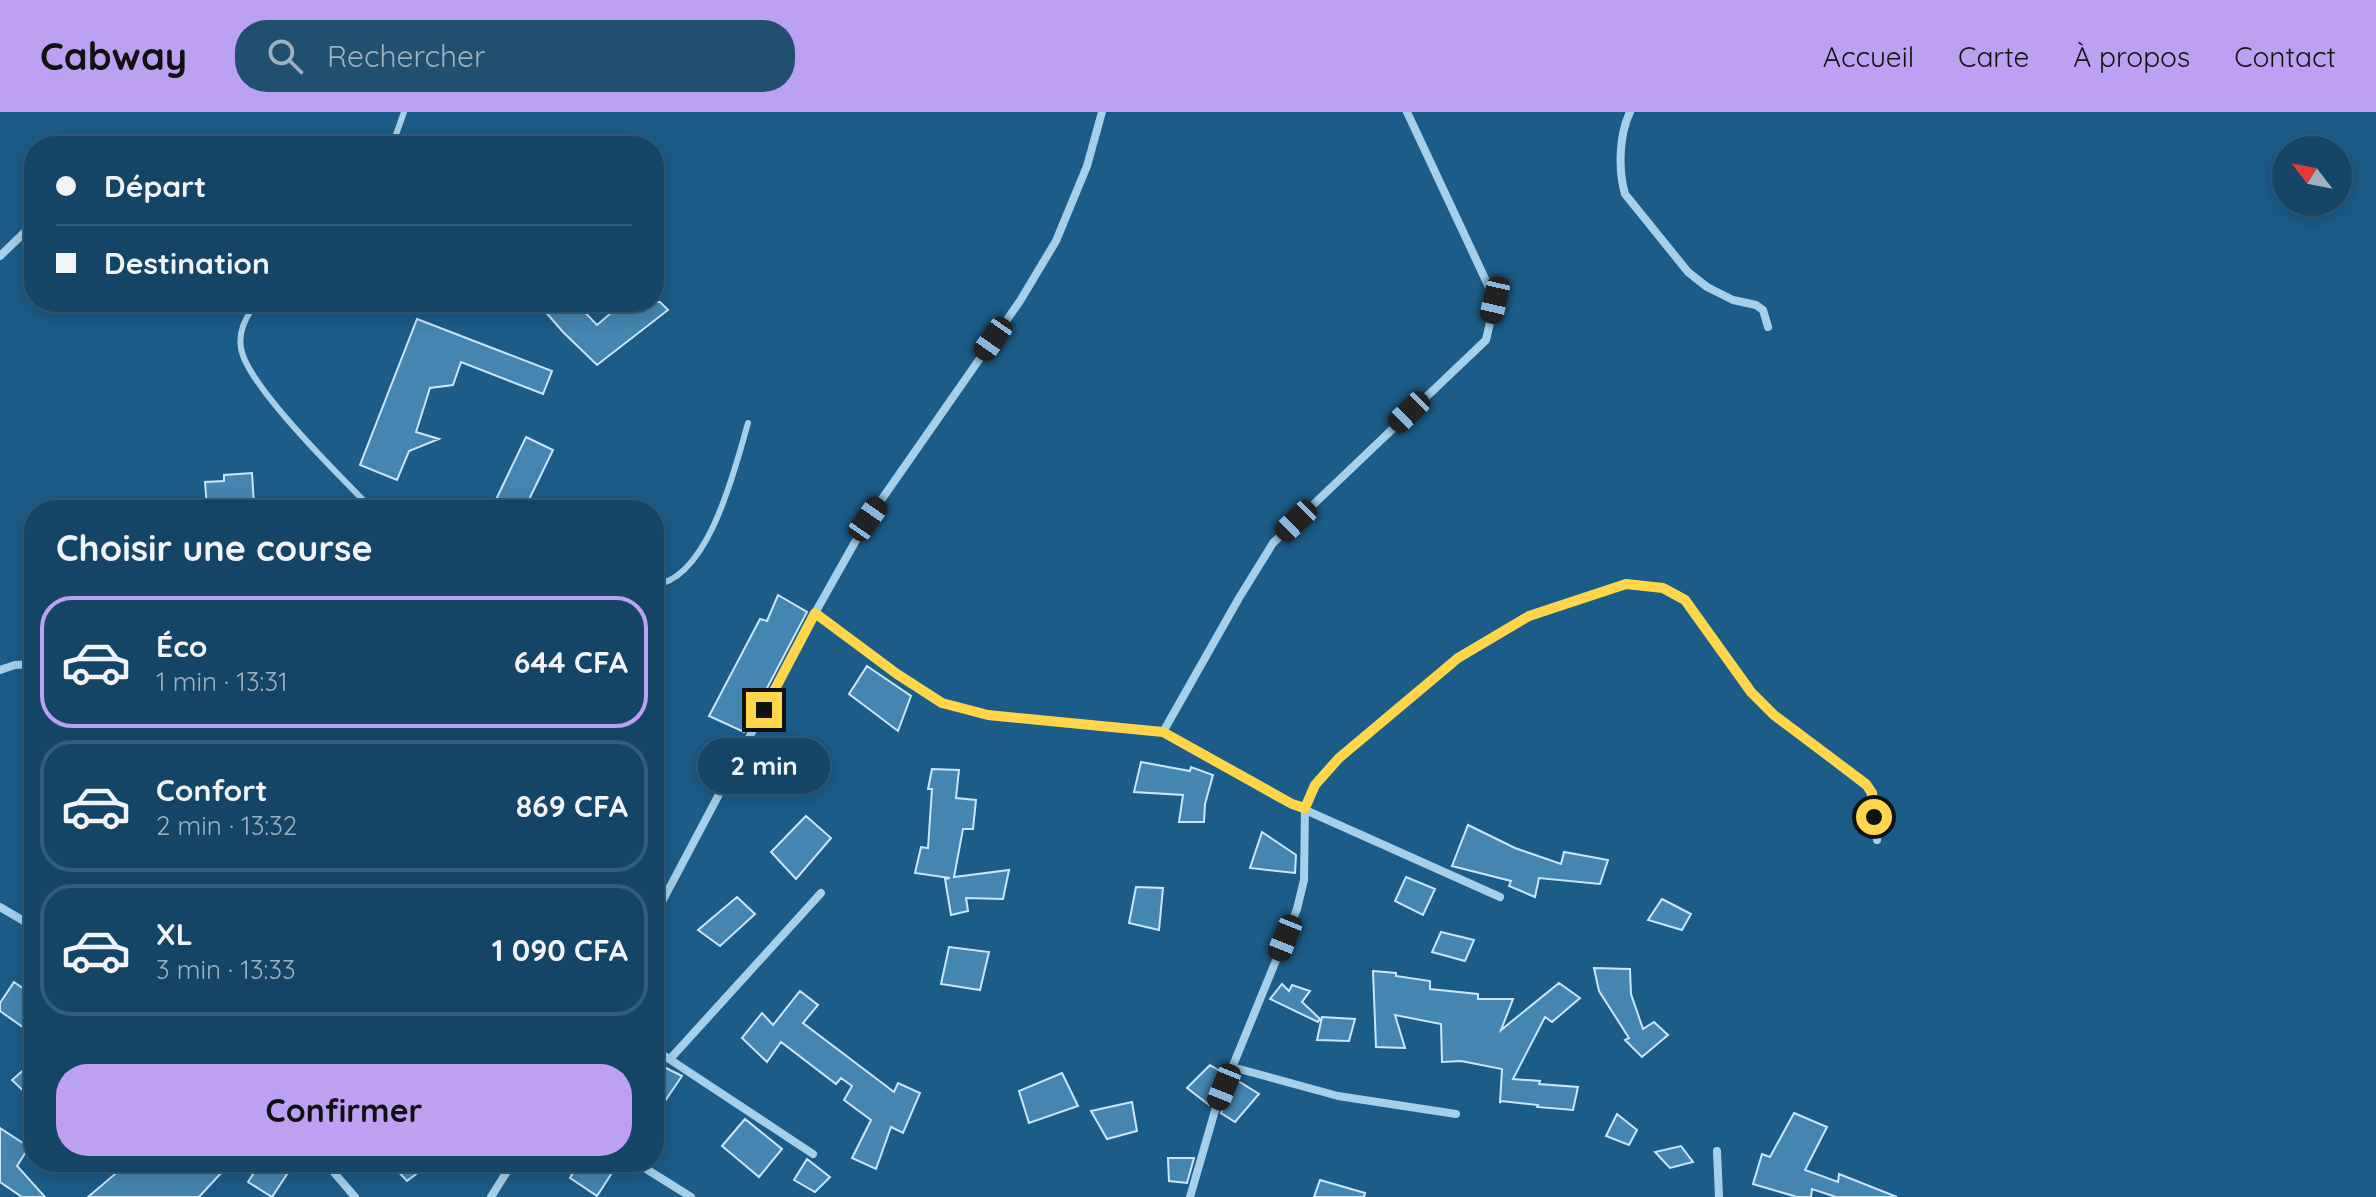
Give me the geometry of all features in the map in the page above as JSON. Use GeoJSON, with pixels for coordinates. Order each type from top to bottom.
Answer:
{"type":"FeatureCollection","features":[{"type":"Feature","properties":{"kind":"street"},"geometry":{"type":"LineString","coordinates":[[664,898],[868,519],[1020,301],[1056,241],[1087,166],[1102,112]]}},
{"type":"Feature","properties":{"kind":"street"},"geometry":{"type":"LineString","coordinates":[[1163,732],[1273,543],[1486,340],[1495,300],[1407,112]]}},
{"type":"Feature","properties":{"kind":"street"},"geometry":{"type":"LineString","coordinates":[[1630,112],[1622,134],[1621,183],[1625,194],[1688,272],[1707,287],[1733,300],[1756,305],[1763,310],[1768,327]]}},
{"type":"Feature","properties":{"kind":"street"},"geometry":{"type":"LineString","coordinates":[[0,256],[24,233]]}},
{"type":"Feature","properties":{"kind":"street"},"geometry":{"type":"LineString","coordinates":[[1190,1197],[1216,1107],[1297,909],[1304,880],[1305,808],[1315,785],[1339,758],[1458,658],[1529,616],[1626,584],[1663,588],[1685,600],[1751,692],[1774,715],[1866,784],[1872,793],[1877,840]]}},
{"type":"Feature","properties":{"kind":"street"},"geometry":{"type":"LineString","coordinates":[[815,613],[942,703],[967,712],[1163,732],[1292,804],[1500,897]]}},
{"type":"Feature","properties":{"kind":"street"},"geometry":{"type":"LineString","coordinates":[[0,670],[24,665]]}},
{"type":"Feature","properties":{"kind":"street"},"geometry":{"type":"LineString","coordinates":[[670,1059],[821,893]]}},
{"type":"Feature","properties":{"kind":"street"},"geometry":{"type":"LineString","coordinates":[[0,907],[24,921]]}},
{"type":"Feature","properties":{"kind":"street"},"geometry":{"type":"LineString","coordinates":[[664,1055],[813,1154]]}},
{"type":"Feature","properties":{"kind":"street"},"geometry":{"type":"LineString","coordinates":[[1232,1067],[1338,1096],[1456,1114]]}},
{"type":"Feature","properties":{"kind":"street"},"geometry":{"type":"LineString","coordinates":[[1717,1151],[1719,1197]]}},
{"type":"Feature","properties":{"kind":"street"},"geometry":{"type":"LineString","coordinates":[[334,1172],[355,1197]]}},
{"type":"Feature","properties":{"kind":"street"},"geometry":{"type":"LineString","coordinates":[[491,1197],[507,1172]]}},
{"type":"Feature","properties":{"kind":"street"},"geometry":{"type":"LineString","coordinates":[[651,1172],[691,1197]]}},
{"type":"Feature","properties":{"kind":"lane"},"geometry":{"type":"LineString","coordinates":[[396,136],[404,112]]}},
{"type":"Feature","properties":{"kind":"lane"},"geometry":{"type":"LineString","coordinates":[[250,312],[242,324],[240,349],[257,383],[364,500]]}},
{"type":"Feature","properties":{"kind":"lane"},"geometry":{"type":"LineString","coordinates":[[664,583],[693,562],[714,524],[748,423]]}},
{"type":"Feature","properties":{"kind":"building"},"geometry":{"type":"Polygon","coordinates":[[[664,306],[668,310],[597,365],[546,312],[585,312],[597,325],[612,312],[664,312],[664,306]]]}},
{"type":"Feature","properties":{"kind":"building"},"geometry":{"type":"Polygon","coordinates":[[[417,319],[552,371],[543,394],[461,362],[453,385],[430,388],[416,432],[439,439],[409,451],[397,480],[360,465],[417,319]]]}},
{"type":"Feature","properties":{"kind":"building"},"geometry":{"type":"Polygon","coordinates":[[[526,437],[553,450],[529,500],[496,500],[526,437]]]}},
{"type":"Feature","properties":{"kind":"building"},"geometry":{"type":"Polygon","coordinates":[[[252,473],[254,500],[206,500],[205,482],[224,481],[224,475],[252,473]]]}},
{"type":"Feature","properties":{"kind":"building"},"geometry":{"type":"Polygon","coordinates":[[[778,595],[807,612],[744,732],[709,716],[760,619],[767,621],[778,595]]]}},
{"type":"Feature","properties":{"kind":"building"},"geometry":{"type":"Polygon","coordinates":[[[867,666],[911,696],[898,731],[849,694],[867,666]]]}},
{"type":"Feature","properties":{"kind":"building"},"geometry":{"type":"Polygon","coordinates":[[[1141,762],[1190,771],[1191,767],[1213,775],[1205,804],[1204,822],[1179,822],[1183,795],[1134,792],[1141,762]]]}},
{"type":"Feature","properties":{"kind":"building"},"geometry":{"type":"Polygon","coordinates":[[[932,769],[959,770],[956,798],[976,800],[973,829],[963,829],[954,877],[1009,870],[1003,899],[966,898],[968,911],[951,915],[945,879],[950,878],[915,873],[921,847],[928,848],[932,789],[928,789],[932,769]]]}},
{"type":"Feature","properties":{"kind":"building"},"geometry":{"type":"Polygon","coordinates":[[[806,816],[831,838],[796,879],[771,852],[806,816]]]}},
{"type":"Feature","properties":{"kind":"building"},"geometry":{"type":"Polygon","coordinates":[[[1468,825],[1515,848],[1561,864],[1564,852],[1608,860],[1600,884],[1539,878],[1535,897],[1509,886],[1511,881],[1452,866],[1468,825]]]}},
{"type":"Feature","properties":{"kind":"building"},"geometry":{"type":"Polygon","coordinates":[[[1262,832],[1296,855],[1295,873],[1250,868],[1262,832]]]}},
{"type":"Feature","properties":{"kind":"building"},"geometry":{"type":"Polygon","coordinates":[[[1406,877],[1435,889],[1423,915],[1395,901],[1406,877]]]}},
{"type":"Feature","properties":{"kind":"building"},"geometry":{"type":"Polygon","coordinates":[[[1136,887],[1163,888],[1159,930],[1129,923],[1136,887]]]}},
{"type":"Feature","properties":{"kind":"building"},"geometry":{"type":"Polygon","coordinates":[[[737,897],[755,914],[720,946],[698,930],[737,897]]]}},
{"type":"Feature","properties":{"kind":"building"},"geometry":{"type":"Polygon","coordinates":[[[1662,899],[1691,914],[1682,930],[1648,920],[1662,899]]]}},
{"type":"Feature","properties":{"kind":"building"},"geometry":{"type":"Polygon","coordinates":[[[1441,932],[1474,940],[1465,961],[1432,952],[1441,932]]]}},
{"type":"Feature","properties":{"kind":"building"},"geometry":{"type":"Polygon","coordinates":[[[949,947],[989,952],[980,990],[941,984],[949,947]]]}},
{"type":"Feature","properties":{"kind":"building"},"geometry":{"type":"Polygon","coordinates":[[[1594,968],[1630,969],[1631,994],[1643,1029],[1654,1022],[1668,1035],[1642,1057],[1625,1040],[1629,1038],[1599,991],[1594,968]]]}},
{"type":"Feature","properties":{"kind":"building"},"geometry":{"type":"Polygon","coordinates":[[[1373,971],[1430,981],[1430,989],[1478,994],[1478,999],[1513,999],[1501,1030],[1559,983],[1580,998],[1552,1022],[1545,1017],[1513,1079],[1578,1087],[1573,1110],[1500,1103],[1502,1069],[1461,1061],[1442,1062],[1441,1024],[1395,1015],[1405,1048],[1376,1047],[1373,971]]]}},
{"type":"Feature","properties":{"kind":"building"},"geometry":{"type":"Polygon","coordinates":[[[14,982],[24,989],[24,1028],[0,1011],[0,1003],[14,982]]]}},
{"type":"Feature","properties":{"kind":"building"},"geometry":{"type":"Polygon","coordinates":[[[1282,984],[1289,991],[1292,985],[1310,991],[1302,1002],[1320,1019],[1318,1022],[1270,999],[1282,984]]]}},
{"type":"Feature","properties":{"kind":"building"},"geometry":{"type":"Polygon","coordinates":[[[800,991],[818,1005],[803,1023],[894,1092],[898,1083],[920,1093],[903,1133],[891,1127],[876,1169],[852,1158],[871,1120],[844,1100],[852,1086],[841,1078],[836,1084],[781,1042],[767,1062],[742,1038],[762,1013],[773,1025],[800,991]]]}},
{"type":"Feature","properties":{"kind":"building"},"geometry":{"type":"Polygon","coordinates":[[[1322,1017],[1355,1019],[1349,1041],[1317,1040],[1322,1017]]]}},
{"type":"Feature","properties":{"kind":"building"},"geometry":{"type":"Polygon","coordinates":[[[1210,1065],[1223,1073],[1209,1105],[1187,1088],[1210,1065]]]}},
{"type":"Feature","properties":{"kind":"building"},"geometry":{"type":"Polygon","coordinates":[[[664,1067],[682,1076],[664,1103],[664,1067]]]}},
{"type":"Feature","properties":{"kind":"building"},"geometry":{"type":"Polygon","coordinates":[[[24,1070],[24,1091],[12,1080],[24,1070]]]}},
{"type":"Feature","properties":{"kind":"building"},"geometry":{"type":"Polygon","coordinates":[[[1062,1073],[1078,1106],[1029,1123],[1019,1091],[1062,1073]]]}},
{"type":"Feature","properties":{"kind":"building"},"geometry":{"type":"Polygon","coordinates":[[[1235,1079],[1259,1094],[1235,1122],[1221,1113],[1235,1079]]]}},
{"type":"Feature","properties":{"kind":"building"},"geometry":{"type":"Polygon","coordinates":[[[1132,1102],[1137,1131],[1107,1139],[1091,1111],[1132,1102]]]}},
{"type":"Feature","properties":{"kind":"building"},"geometry":{"type":"Polygon","coordinates":[[[1794,1113],[1827,1127],[1805,1170],[1838,1182],[1839,1174],[1897,1197],[1836,1197],[1812,1189],[1811,1197],[1797,1197],[1753,1184],[1762,1154],[1770,1157],[1794,1113]]]}},
{"type":"Feature","properties":{"kind":"building"},"geometry":{"type":"Polygon","coordinates":[[[1617,1114],[1637,1130],[1629,1145],[1606,1136],[1617,1114]]]}},
{"type":"Feature","properties":{"kind":"building"},"geometry":{"type":"Polygon","coordinates":[[[745,1119],[782,1149],[759,1177],[722,1146],[745,1119]]]}},
{"type":"Feature","properties":{"kind":"building"},"geometry":{"type":"Polygon","coordinates":[[[0,1128],[24,1144],[24,1155],[17,1166],[45,1197],[22,1197],[0,1182],[0,1128]]]}},
{"type":"Feature","properties":{"kind":"building"},"geometry":{"type":"Polygon","coordinates":[[[1681,1146],[1693,1162],[1670,1168],[1655,1152],[1681,1146]]]}},
{"type":"Feature","properties":{"kind":"building"},"geometry":{"type":"Polygon","coordinates":[[[1168,1158],[1194,1158],[1187,1183],[1169,1181],[1168,1158]]]}},
{"type":"Feature","properties":{"kind":"building"},"geometry":{"type":"Polygon","coordinates":[[[807,1159],[830,1177],[815,1192],[794,1180],[807,1159]]]}},
{"type":"Feature","properties":{"kind":"building"},"geometry":{"type":"Polygon","coordinates":[[[117,1172],[222,1172],[199,1197],[88,1197],[117,1172]]]}},
{"type":"Feature","properties":{"kind":"building"},"geometry":{"type":"Polygon","coordinates":[[[254,1172],[288,1172],[272,1197],[248,1182],[254,1172]]]}},
{"type":"Feature","properties":{"kind":"building"},"geometry":{"type":"Polygon","coordinates":[[[398,1172],[419,1172],[407,1181],[398,1172]]]}},
{"type":"Feature","properties":{"kind":"building"},"geometry":{"type":"Polygon","coordinates":[[[573,1172],[613,1172],[597,1196],[570,1178],[573,1172]]]}},
{"type":"Feature","properties":{"kind":"building"},"geometry":{"type":"Polygon","coordinates":[[[1320,1180],[1365,1193],[1364,1197],[1314,1197],[1320,1180]]]}},
{"type":"Feature","properties":{"kind":"route"},"geometry":{"type":"LineString","coordinates":[[764,710],[815,613],[942,703],[988,715],[1163,732],[1292,804],[1305,808],[1315,785],[1339,758],[1458,658],[1529,616],[1626,584],[1663,588],[1685,600],[1751,692],[1774,715],[1866,784],[1872,793],[1874,817]]}}]}
